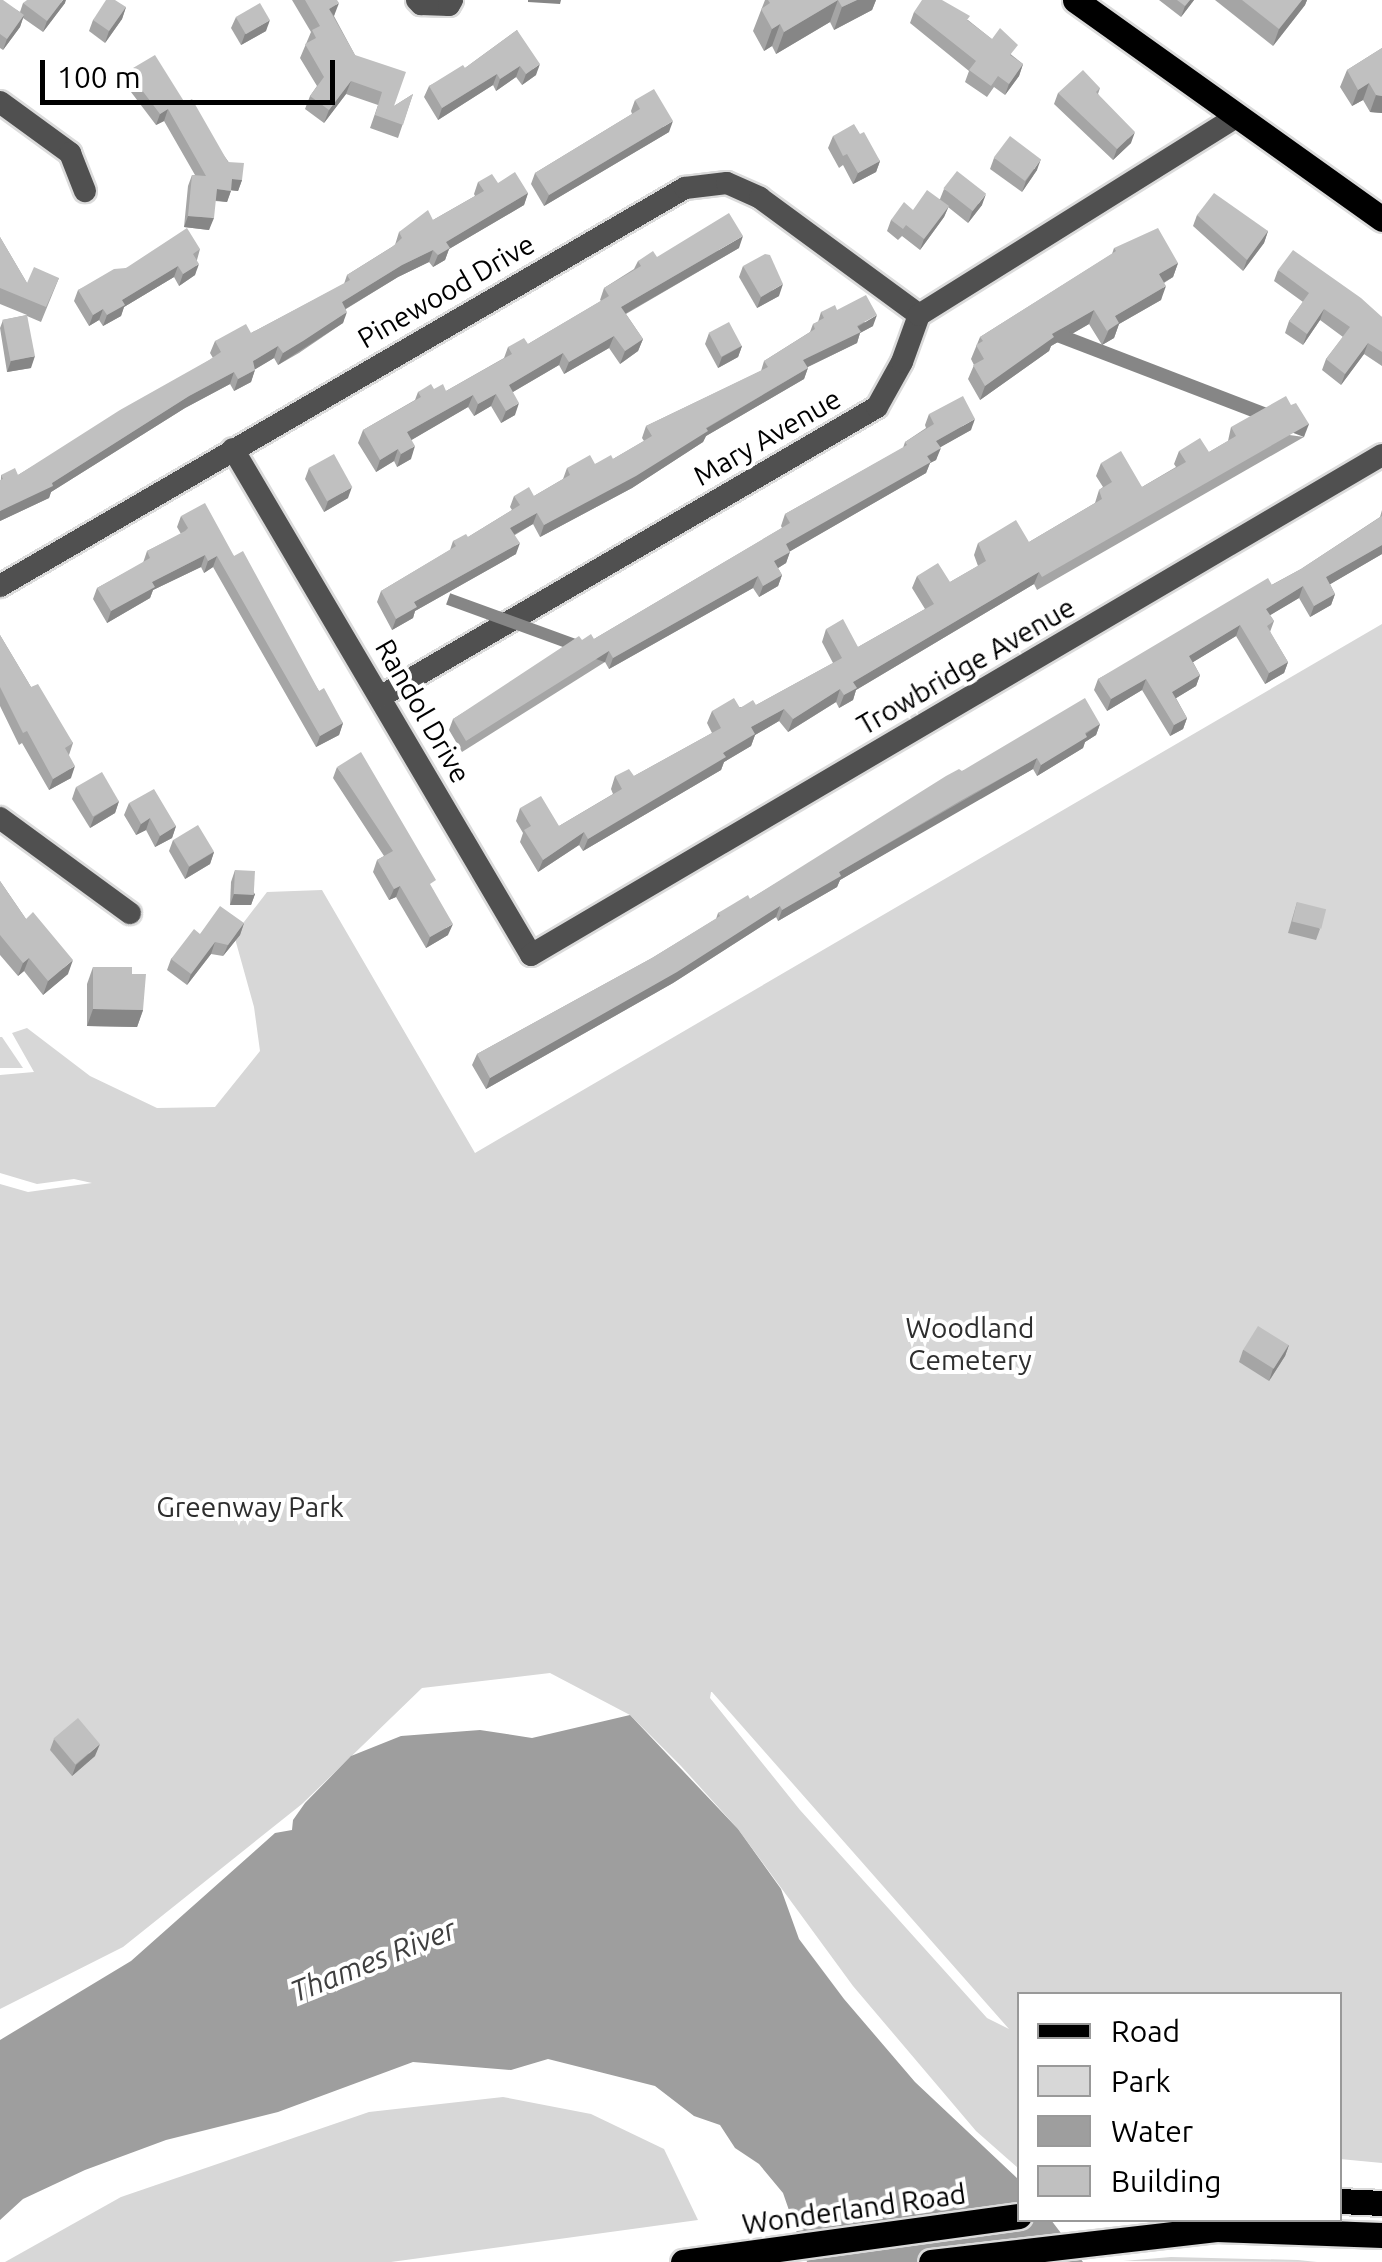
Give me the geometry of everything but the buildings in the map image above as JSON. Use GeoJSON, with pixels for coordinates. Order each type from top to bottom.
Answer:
{"type":"FeatureCollection","features":[{"type":"Feature","properties":{"kind":"main road"},"geometry":{"type":"LineString","coordinates":[[1075,0],[1382,219]]}},
{"type":"Feature","properties":{"kind":"main road"},"geometry":{"type":"LineString","coordinates":[[1342,2201],[1382,2203]]}},
{"type":"Feature","properties":{"kind":"main road","name":"Wonderland Road"},"geometry":{"type":"LineString","coordinates":[[690,2261],[1017,2216]]}},
{"type":"Feature","properties":{"kind":"main road"},"geometry":{"type":"LineString","coordinates":[[931,2262],[1216,2229],[1382,2235]]}},
{"type":"Feature","properties":{"kind":"street"},"geometry":{"type":"LineString","coordinates":[[417,0],[421,4],[449,5],[452,0]]}},
{"type":"Feature","properties":{"kind":"street"},"geometry":{"type":"LineString","coordinates":[[0,102],[70,153],[85,191]]}},
{"type":"Feature","properties":{"kind":"street"},"geometry":{"type":"LineString","coordinates":[[919,314],[1236,117]]}},
{"type":"Feature","properties":{"kind":"street","name":"Pinewood Drive"},"geometry":{"type":"LineString","coordinates":[[0,586],[685,188],[727,182],[760,198],[919,314]]}},
{"type":"Feature","properties":{"kind":"street","name":"Mary Avenue"},"geometry":{"type":"LineString","coordinates":[[380,698],[877,407],[902,362],[919,314]]}},
{"type":"Feature","properties":{"kind":"street","name":"Randol Drive"},"geometry":{"type":"LineString","coordinates":[[233,448],[531,955],[580,927]]}},
{"type":"Feature","properties":{"kind":"street","name":"Trowbridge Avenue"},"geometry":{"type":"LineString","coordinates":[[580,927],[1382,455]]}},
{"type":"Feature","properties":{"kind":"street"},"geometry":{"type":"LineString","coordinates":[[0,818],[130,912]]}},
{"type":"Feature","properties":{"kind":"green space","name":"Woodland Cemetery"},"geometry":{"type":"Polygon","coordinates":[[[1382,624],[1382,2163],[1342,2159],[1342,1992],[1017,1992],[1017,2167],[976,2131],[853,1986],[738,1829],[681,1766],[630,1715],[550,1673],[422,1688],[302,1804],[123,1947],[0,2009],[0,1184],[28,1192],[92,1183],[74,1179],[37,1184],[0,1173],[0,1075],[34,1072],[12,1033],[27,1028],[90,1076],[157,1108],[215,1107],[260,1051],[254,1007],[234,935],[267,892],[322,890],[475,1153],[1382,624]],[[711,1692],[710,1698],[800,1810],[987,2018],[1009,2029],[711,1692]]]}},
{"type":"Feature","properties":{"kind":"green space"},"geometry":{"type":"Polygon","coordinates":[[[2,1037],[23,1068],[0,1068],[2,1037]]]}},
{"type":"Feature","properties":{"kind":"green space"},"geometry":{"type":"Polygon","coordinates":[[[503,2097],[591,2114],[664,2149],[698,2220],[391,2262],[5,2262],[121,2197],[369,2112],[503,2097]]]}},
{"type":"Feature","properties":{"kind":"green space"},"geometry":{"type":"Polygon","coordinates":[[[1171,2257],[1298,2260],[1317,2262],[1123,2261],[1171,2257]]]}},
{"type":"Feature","properties":{"kind":"water","name":"Thames River"},"geometry":{"type":"Polygon","coordinates":[[[630,1715],[738,1829],[781,1889],[799,1939],[844,1999],[915,2082],[1017,2178],[1017,2222],[1053,2222],[1083,2262],[807,2262],[783,2193],[759,2164],[735,2148],[720,2125],[694,2116],[655,2086],[548,2059],[511,2070],[413,2062],[278,2112],[166,2140],[85,2170],[23,2199],[0,2220],[0,2040],[131,1961],[275,1833],[292,1830],[293,1820],[305,1803],[351,1756],[401,1736],[480,1730],[532,1738],[630,1715]]]}},
{"type":"Feature","properties":{"kind":"park label","name":"Greenway Park"},"geometry":{"type":"Point","coordinates":[250,1507]}}]}
